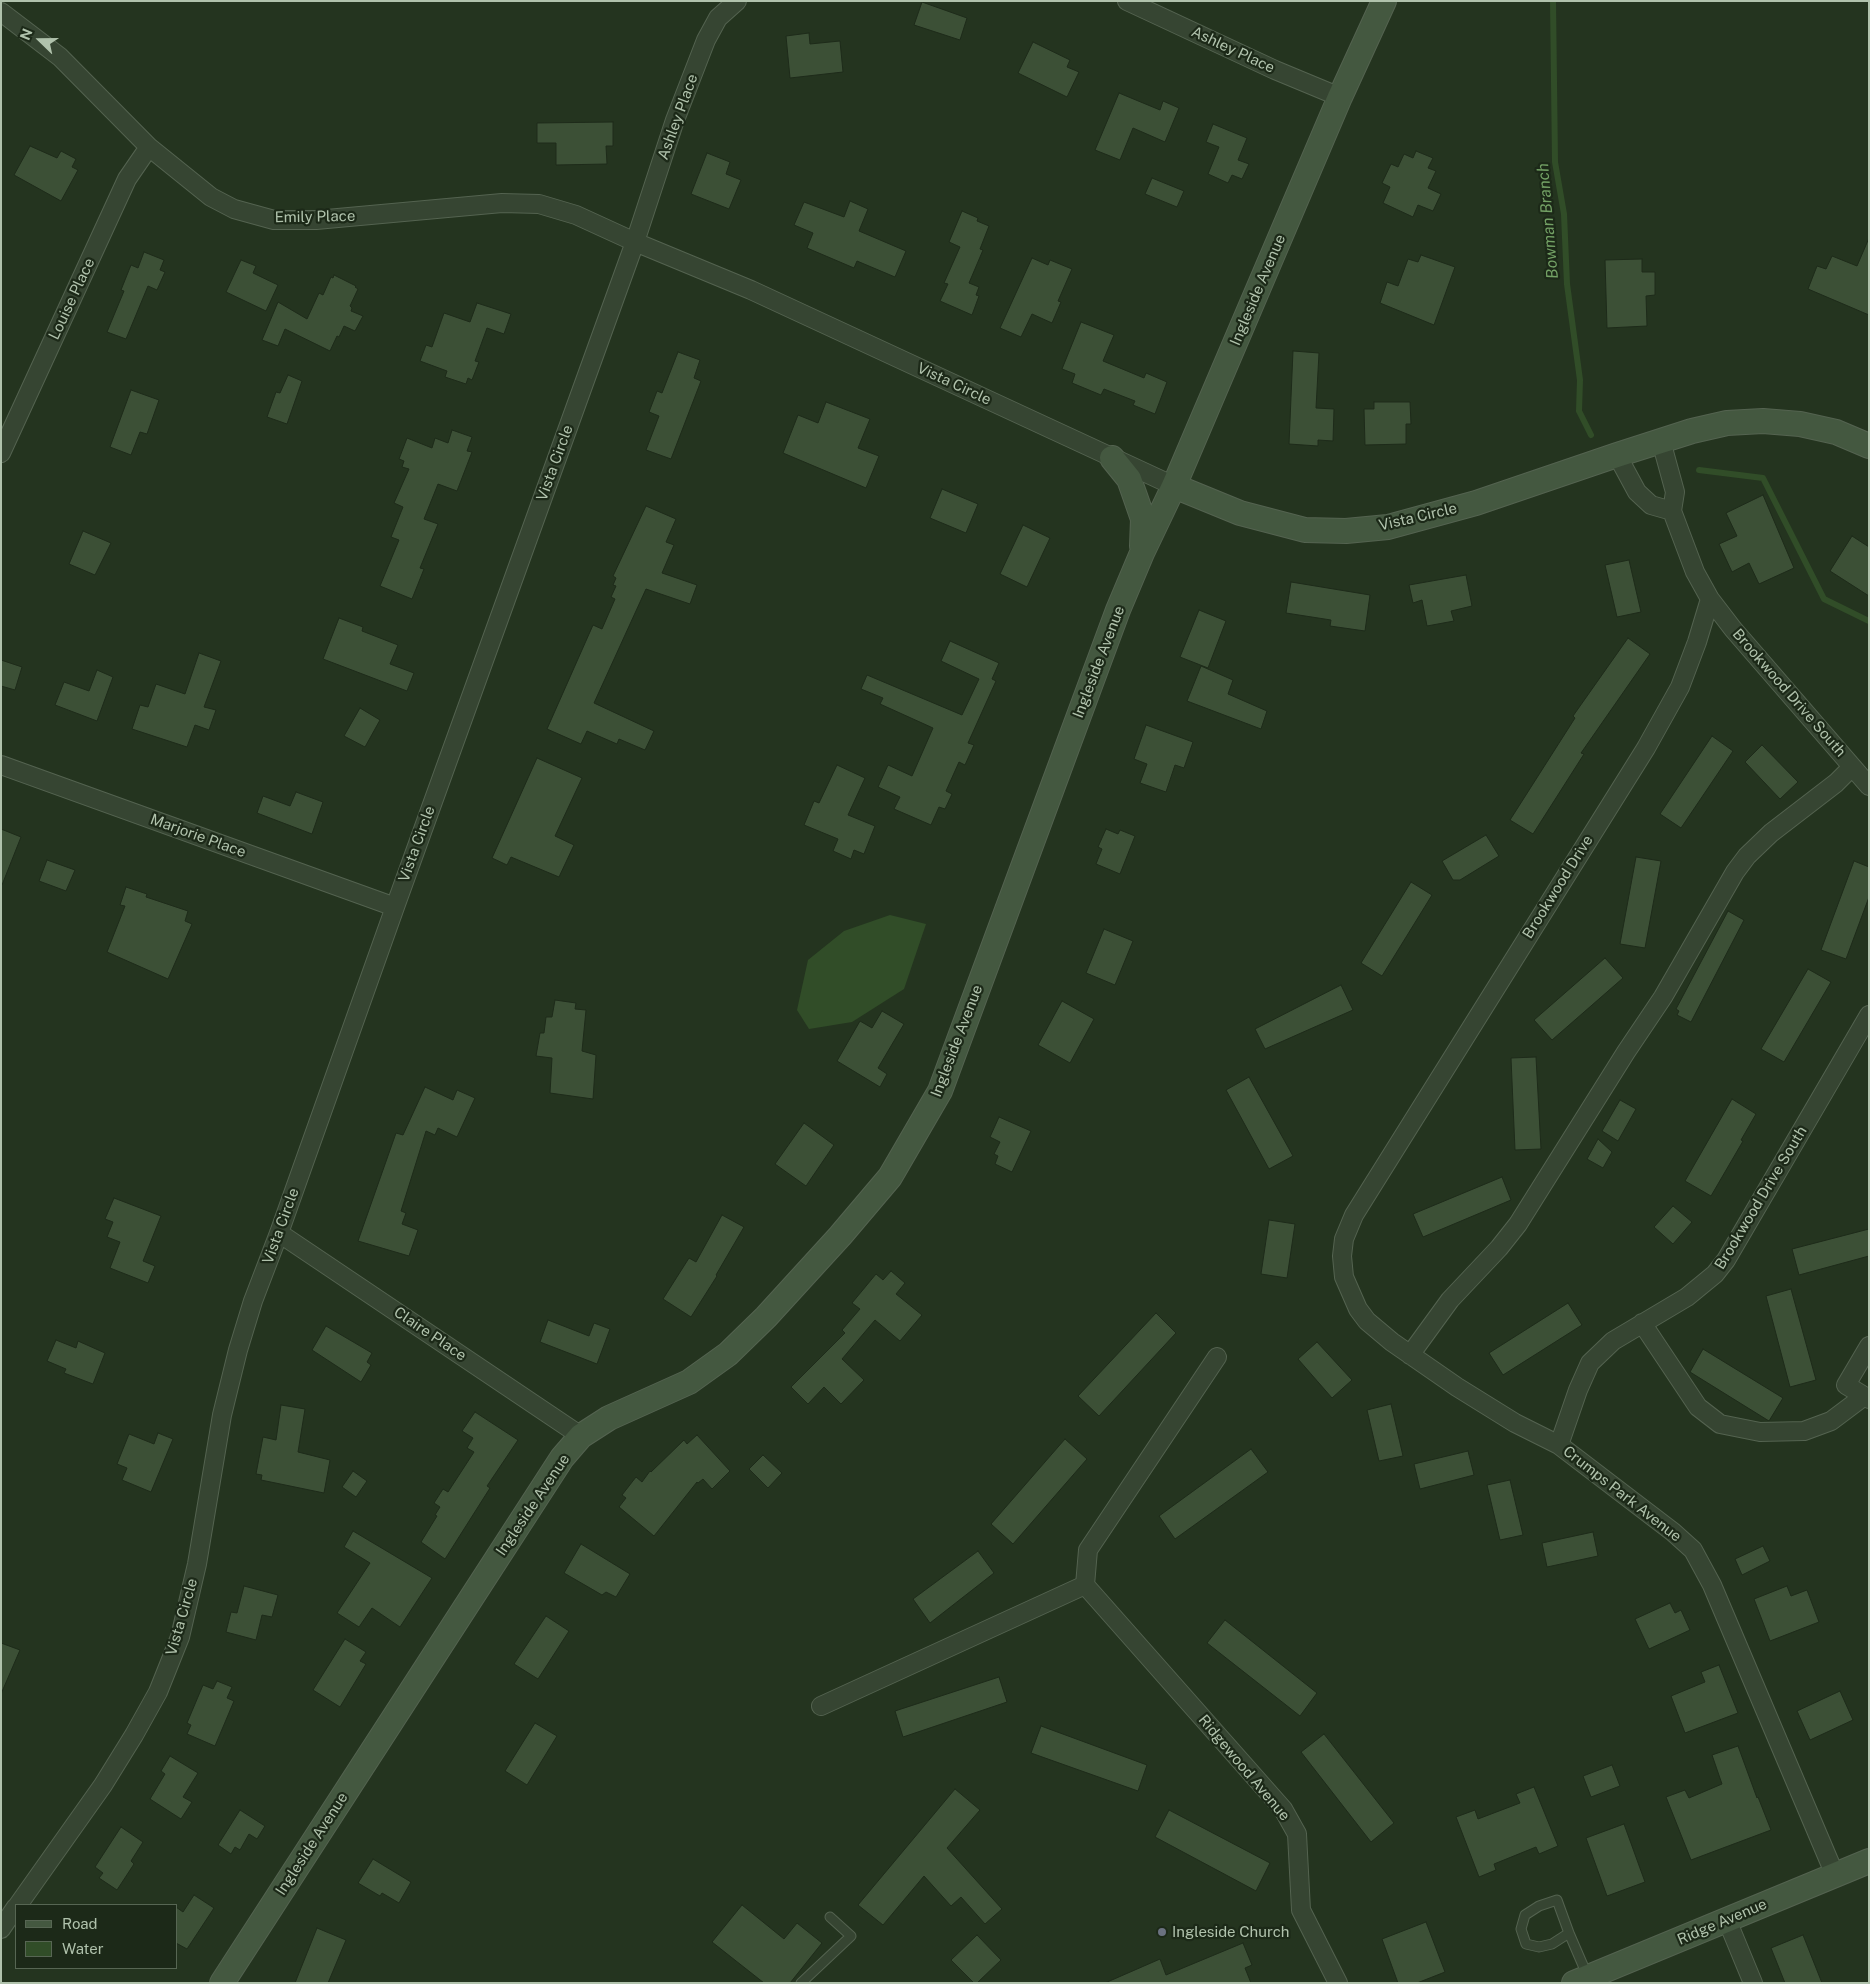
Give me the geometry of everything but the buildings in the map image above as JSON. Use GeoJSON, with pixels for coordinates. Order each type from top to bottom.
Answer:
{"type":"FeatureCollection","features":[{"type":"Feature","properties":{"kind":"street","name":"Ashley Place"},"geometry":{"type":"LineString","coordinates":[[635,242],[676,120],[706,40],[718,18],[737,1]]}},
{"type":"Feature","properties":{"kind":"street","name":"Ashley Place"},"geometry":{"type":"LineString","coordinates":[[1128,1],[1275,70],[1340,97]]}},
{"type":"Feature","properties":{"kind":"street","name":"Ingleside Avenue"},"geometry":{"type":"LineString","coordinates":[[222,1983],[562,1458],[581,1436],[609,1418],[689,1382],[728,1354],[791,1290],[890,1177],[940,1091],[1079,713],[1142,553],[1174,486],[1340,97],[1384,1]]}},
{"type":"Feature","properties":{"kind":"street","name":"Emily Place"},"geometry":{"type":"LineString","coordinates":[[1,12],[60,57],[149,147],[212,197],[234,209],[274,220],[316,220],[502,204],[539,204],[576,215],[635,242]]}},
{"type":"Feature","properties":{"kind":"street","name":"Louise Place"},"geometry":{"type":"LineString","coordinates":[[1,454],[127,179],[149,147]]}},
{"type":"Feature","properties":{"kind":"street","name":"Vista Circle"},"geometry":{"type":"LineString","coordinates":[[18,1904],[102,1785],[134,1735],[158,1692],[180,1636],[196,1564],[222,1415],[238,1350],[253,1301],[635,242],[805,315],[1174,486],[1240,513],[1305,530],[1346,531],[1388,527],[1476,503],[1617,455],[1727,423],[1763,421],[1800,424],[1836,432],[1869,446]]}},
{"type":"Feature","properties":{"kind":"street"},"geometry":{"type":"LineString","coordinates":[[1661,441],[1676,492],[1672,511],[1695,572],[1710,599]]}},
{"type":"Feature","properties":{"kind":"street"},"geometry":{"type":"LineString","coordinates":[[1617,455],[1637,492],[1651,505],[1672,511]]}},
{"type":"Feature","properties":{"kind":"street"},"geometry":{"type":"LineString","coordinates":[[1112,458],[1129,479],[1143,519],[1142,553]]}},
{"type":"Feature","properties":{"kind":"street","name":"Brookwood Drive South"},"geometry":{"type":"LineString","coordinates":[[1710,599],[1733,629],[1869,786]]}},
{"type":"Feature","properties":{"kind":"street","name":"Brookwood Drive"},"geometry":{"type":"LineString","coordinates":[[1343,1250],[1344,1239],[1367,1193],[1646,748],[1680,687],[1697,642],[1710,599]]}},
{"type":"Feature","properties":{"kind":"street","name":"Marjorie Place"},"geometry":{"type":"LineString","coordinates":[[1,765],[395,907]]}},
{"type":"Feature","properties":{"kind":"street"},"geometry":{"type":"LineString","coordinates":[[1410,1355],[1450,1300],[1499,1248],[1518,1224],[1626,1052],[1663,997],[1735,872],[1747,856],[1771,833],[1836,782],[1852,766]]}},
{"type":"Feature","properties":{"kind":"street","name":"Brookwood Drive South"},"geometry":{"type":"LineString","coordinates":[[1559,1445],[1578,1390],[1590,1363],[1613,1341],[1687,1298],[1716,1274],[1869,1015]]}},
{"type":"Feature","properties":{"kind":"street","name":"Claire Place"},"geometry":{"type":"LineString","coordinates":[[279,1233],[581,1436]]}},
{"type":"Feature","properties":{"kind":"street","name":"Crumps Park Avenue"},"geometry":{"type":"LineString","coordinates":[[1343,1250],[1344,1277],[1358,1309],[1368,1321],[1410,1355],[1515,1423],[1559,1445],[1673,1532],[1693,1550],[1712,1585],[1835,1874]]}},
{"type":"Feature","properties":{"kind":"street"},"geometry":{"type":"LineString","coordinates":[[1642,1323],[1698,1407],[1720,1424],[1760,1432],[1804,1431],[1830,1421],[1866,1398],[1846,1385],[1869,1346]]}},
{"type":"Feature","properties":{"kind":"street"},"geometry":{"type":"LineString","coordinates":[[821,1706],[1085,1585],[1088,1550],[1216,1357]]}},
{"type":"Feature","properties":{"kind":"street","name":"Ridgewood Avenue"},"geometry":{"type":"LineString","coordinates":[[1085,1585],[1283,1809],[1297,1834],[1301,1910],[1338,1983]]}},
{"type":"Feature","properties":{"kind":"street","name":"Ridge Avenue"},"geometry":{"type":"LineString","coordinates":[[1581,1980],[1869,1861]]}},
{"type":"Feature","properties":{"kind":"street","name":"Vista Circle"},"geometry":{"type":"LineString","coordinates":[[1,1928],[15,1909]]}},
{"type":"Feature","properties":{"kind":"street"},"geometry":{"type":"LineString","coordinates":[[1727,1920],[1753,1983]]}},
{"type":"Feature","properties":{"kind":"lane"},"geometry":{"type":"LineString","coordinates":[[1569,1933],[1552,1944],[1539,1947],[1526,1944],[1521,1929],[1525,1915],[1539,1906],[1557,1900],[1569,1933],[1581,1980]]}},
{"type":"Feature","properties":{"kind":"lane"},"geometry":{"type":"LineString","coordinates":[[801,1983],[851,1936],[830,1917]]}},
{"type":"Feature","properties":{"kind":"water"},"geometry":{"type":"Polygon","coordinates":[[[890,915],[926,924],[904,989],[852,1022],[809,1029],[797,1010],[808,960],[844,931],[890,915]]]}},
{"type":"Feature","properties":{"kind":"waterway","name":"Bowman Branch"},"geometry":{"type":"LineString","coordinates":[[1553,1],[1555,162],[1564,214],[1567,284],[1580,380],[1579,411],[1591,435]]}},
{"type":"Feature","properties":{"kind":"waterway","name":"Bowman Branch"},"geometry":{"type":"LineString","coordinates":[[1699,470],[1763,478],[1824,599],[1869,621]]}},
{"type":"Feature","properties":{"kind":"place","name":"Ingleside Church"},"geometry":{"type":"Point","coordinates":[1162,1932]}}]}
